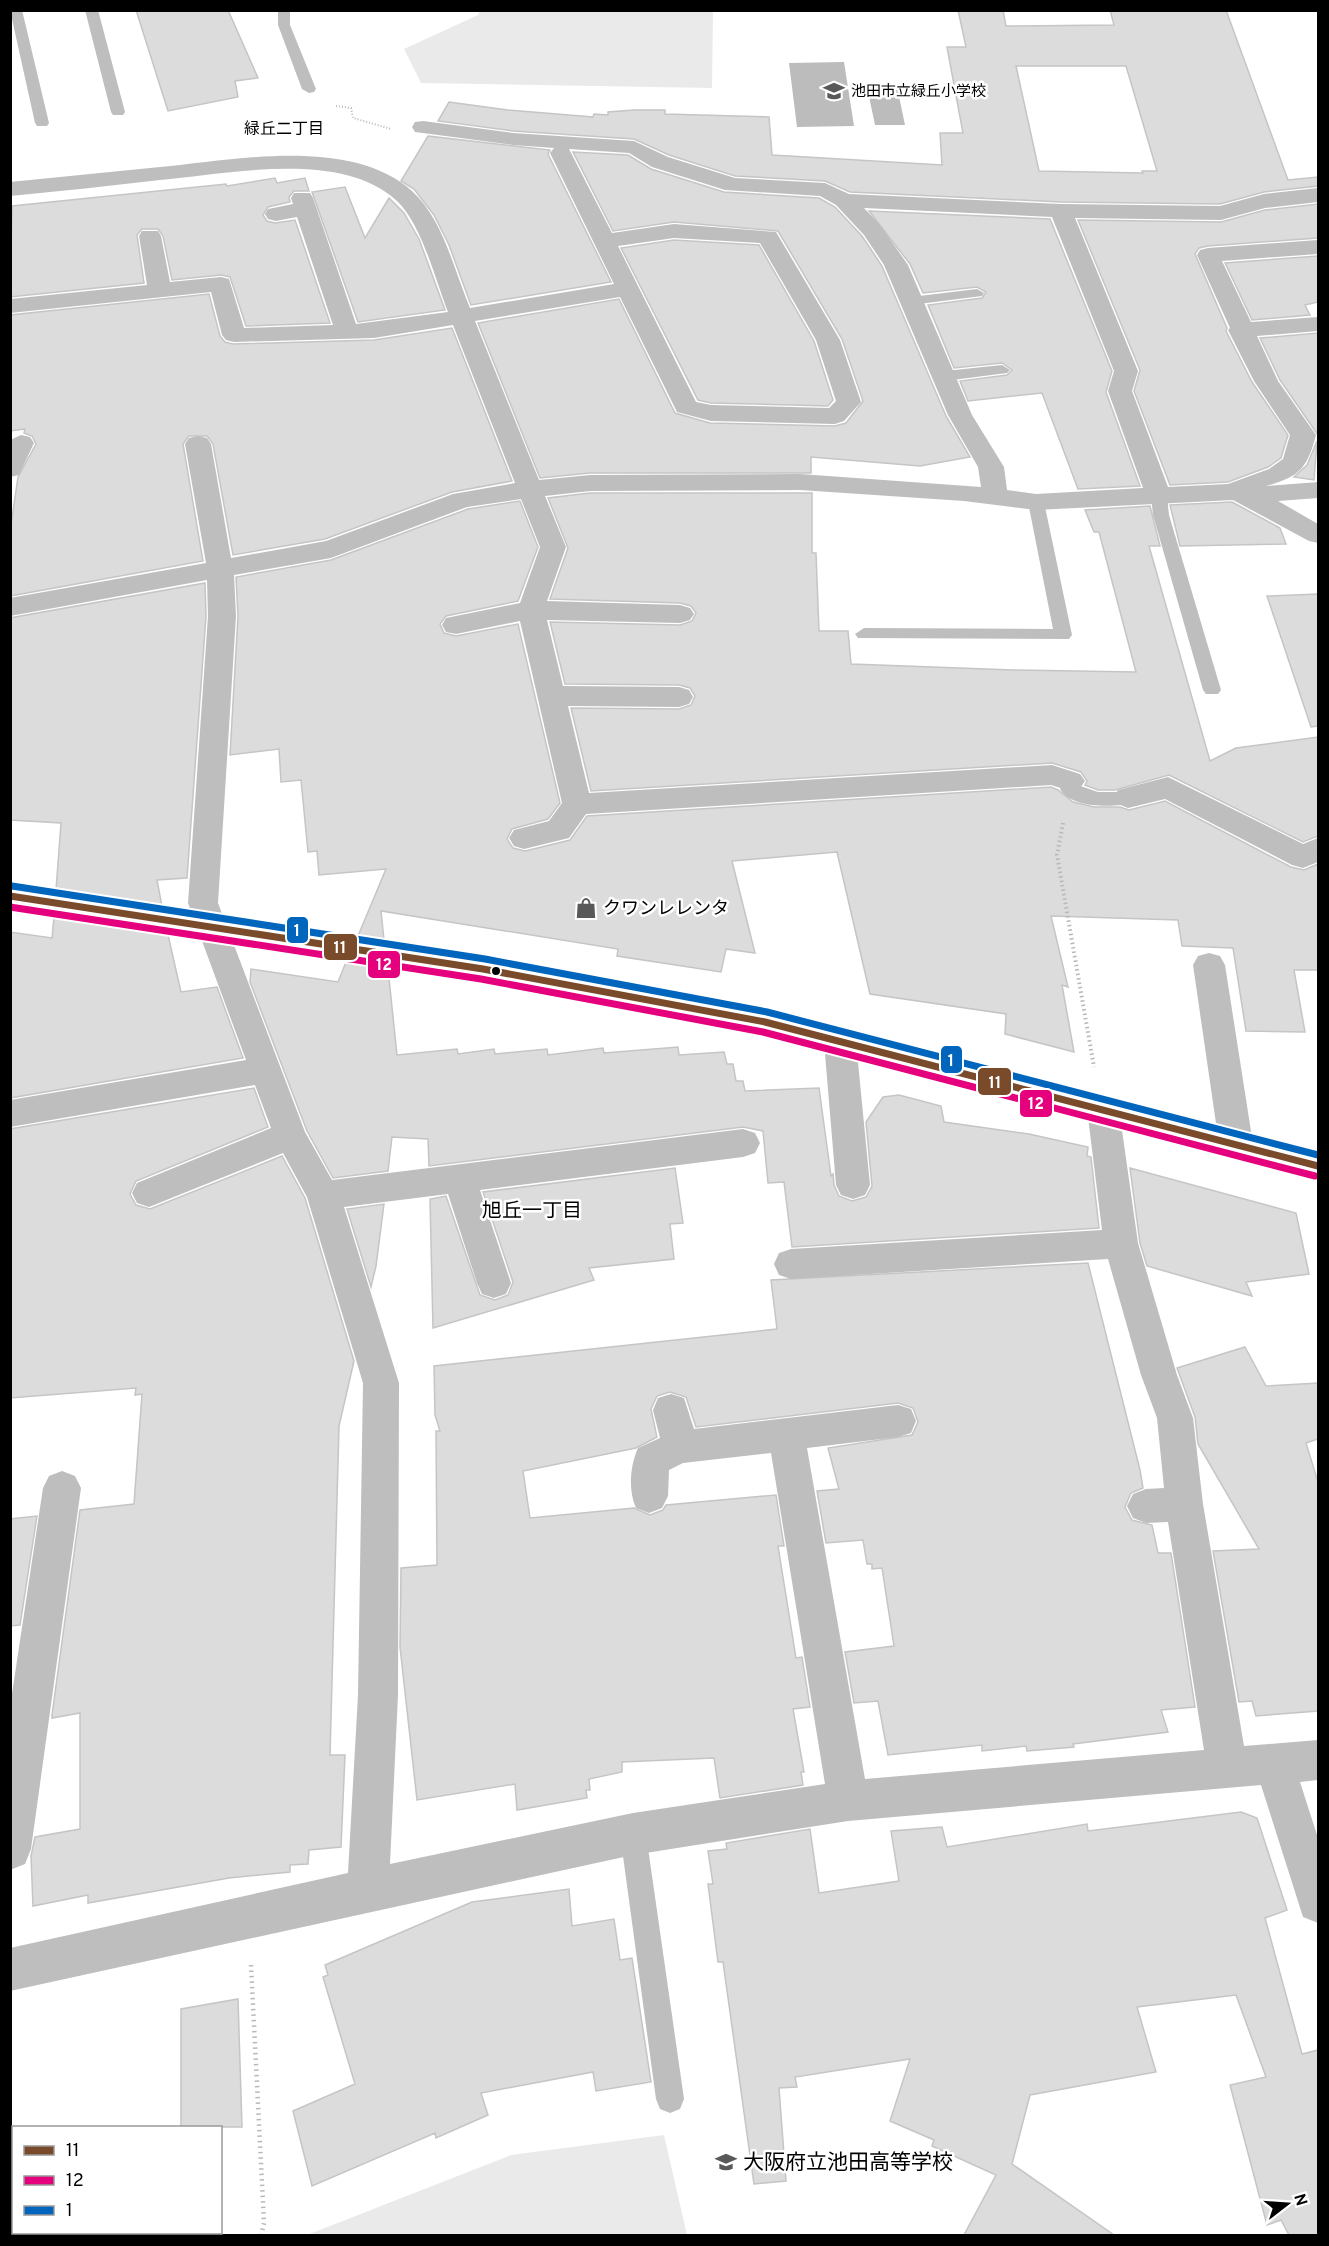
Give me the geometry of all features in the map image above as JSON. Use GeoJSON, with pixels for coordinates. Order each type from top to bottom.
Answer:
{"type":"FeatureCollection","features":[{"type":"Feature","properties":{"kind":"street"},"geometry":{"type":"LineString","coordinates":[[423,127],[513,139],[634,147],[660,162],[733,185],[825,190],[844,200],[872,230],[896,265],[960,415],[991,467],[996,499]]}},
{"type":"Feature","properties":{"kind":"street"},"geometry":{"type":"LineString","coordinates":[[561,153],[604,241],[686,407],[711,413],[835,416],[849,402],[828,340],[768,237],[674,231],[604,241]]}},
{"type":"Feature","properties":{"kind":"street"},"geometry":{"type":"LineString","coordinates":[[10,189],[277,162],[320,164],[361,172],[398,190],[421,215],[553,547],[531,610],[577,804],[559,830],[524,838]]}},
{"type":"Feature","properties":{"kind":"street"},"geometry":{"type":"LineString","coordinates":[[844,200],[1061,211],[1180,203],[1221,213],[1264,201],[1318,195]]}},
{"type":"Feature","properties":{"kind":"street"},"geometry":{"type":"LineString","coordinates":[[276,214],[304,203],[347,332]]}},
{"type":"Feature","properties":{"kind":"street"},"geometry":{"type":"LineString","coordinates":[[1061,211],[1126,371],[1120,391],[1159,496]]}},
{"type":"Feature","properties":{"kind":"street"},"geometry":{"type":"LineString","coordinates":[[150,236],[160,290]]}},
{"type":"Feature","properties":{"kind":"street"},"geometry":{"type":"LineString","coordinates":[[1241,494],[1247,482],[1287,472],[1299,457],[1303,435],[1266,381],[1240,330],[1208,255],[1318,247]]}},
{"type":"Feature","properties":{"kind":"street"},"geometry":{"type":"LineString","coordinates":[[10,306],[222,284],[234,335],[347,332],[374,331],[628,289]]}},
{"type":"Feature","properties":{"kind":"street"},"geometry":{"type":"LineString","coordinates":[[1240,330],[1318,324]]}},
{"type":"Feature","properties":{"kind":"street"},"geometry":{"type":"LineString","coordinates":[[10,469],[21,443]]}},
{"type":"Feature","properties":{"kind":"street"},"geometry":{"type":"LineString","coordinates":[[198,444],[220,569],[222,616],[203,903],[290,1136],[323,1196],[381,1383],[378,1695],[368,1890]]}},
{"type":"Feature","properties":{"kind":"street"},"geometry":{"type":"LineString","coordinates":[[10,607],[331,549],[445,505],[529,489],[590,483],[800,482],[963,492],[996,499],[1036,502],[1318,490]]}},
{"type":"Feature","properties":{"kind":"street"},"geometry":{"type":"LineString","coordinates":[[1241,494],[1318,534]]}},
{"type":"Feature","properties":{"kind":"street"},"geometry":{"type":"LineString","coordinates":[[456,626],[531,610],[680,614]]}},
{"type":"Feature","properties":{"kind":"street"},"geometry":{"type":"LineString","coordinates":[[552,696],[679,697]]}},
{"type":"Feature","properties":{"kind":"street"},"geometry":{"type":"LineString","coordinates":[[577,804],[1052,775],[1069,785]]}},
{"type":"Feature","properties":{"kind":"street"},"geometry":{"type":"LineString","coordinates":[[1128,797],[1168,788],[1303,857],[1318,849]]}},
{"type":"Feature","properties":{"kind":"street"},"geometry":{"type":"LineString","coordinates":[[10,896],[675,1003],[765,1022],[1318,1166]]}},
{"type":"Feature","properties":{"kind":"street"},"geometry":{"type":"LineString","coordinates":[[1209,964],[1236,1144]]}},
{"type":"Feature","properties":{"kind":"street"},"geometry":{"type":"LineString","coordinates":[[840,1042],[853,1185]]}},
{"type":"Feature","properties":{"kind":"street"},"geometry":{"type":"LineString","coordinates":[[10,1114],[264,1070]]}},
{"type":"Feature","properties":{"kind":"street"},"geometry":{"type":"LineString","coordinates":[[1103,1109],[1121,1243],[1159,1375],[1175,1418],[1184,1504],[1227,1766]]}},
{"type":"Feature","properties":{"kind":"street"},"geometry":{"type":"LineString","coordinates":[[149,1193],[290,1136]]}},
{"type":"Feature","properties":{"kind":"street"},"geometry":{"type":"LineString","coordinates":[[323,1196],[743,1143]]}},
{"type":"Feature","properties":{"kind":"street"},"geometry":{"type":"LineString","coordinates":[[460,1180],[494,1283]]}},
{"type":"Feature","properties":{"kind":"street"},"geometry":{"type":"LineString","coordinates":[[790,1264],[1121,1243]]}},
{"type":"Feature","properties":{"kind":"street"},"geometry":{"type":"LineString","coordinates":[[671,1410],[680,1447]]}},
{"type":"Feature","properties":{"kind":"street"},"geometry":{"type":"LineString","coordinates":[[649,1496],[651,1460],[680,1447],[898,1421]]}},
{"type":"Feature","properties":{"kind":"street"},"geometry":{"type":"LineString","coordinates":[[786,1434],[848,1801]]}},
{"type":"Feature","properties":{"kind":"street"},"geometry":{"type":"LineString","coordinates":[[10,1849],[62,1488]]}},
{"type":"Feature","properties":{"kind":"street"},"geometry":{"type":"LineString","coordinates":[[1146,1506],[1184,1504]]}},
{"type":"Feature","properties":{"kind":"street"},"geometry":{"type":"LineString","coordinates":[[10,1971],[249,1916],[633,1834],[848,1801],[1227,1766],[1318,1760]]}},
{"type":"Feature","properties":{"kind":"street"},"geometry":{"type":"LineString","coordinates":[[1274,1763],[1318,1902]]}},
{"type":"Feature","properties":{"kind":"lane"},"geometry":{"type":"LineString","coordinates":[[15,10],[42,123]]}},
{"type":"Feature","properties":{"kind":"lane"},"geometry":{"type":"LineString","coordinates":[[91,10],[118,112]]}},
{"type":"Feature","properties":{"kind":"lane"},"geometry":{"type":"LineString","coordinates":[[284,10],[284,25],[309,89]]}},
{"type":"Feature","properties":{"kind":"lane"},"geometry":{"type":"LineString","coordinates":[[911,301],[977,293]]}},
{"type":"Feature","properties":{"kind":"lane"},"geometry":{"type":"LineString","coordinates":[[945,376],[1002,370]]}},
{"type":"Feature","properties":{"kind":"lane"},"geometry":{"type":"LineString","coordinates":[[1159,496],[1161,515],[1212,690]]}},
{"type":"Feature","properties":{"kind":"lane"},"geometry":{"type":"LineString","coordinates":[[864,634],[1063,635],[1036,502]]}},
{"type":"Feature","properties":{"kind":"lane"},"geometry":{"type":"LineString","coordinates":[[1069,785],[1078,795],[1118,801],[1128,797]]}},
{"type":"Feature","properties":{"kind":"lane"},"geometry":{"type":"LineString","coordinates":[[633,1834],[670,2100]]}},
{"type":"Feature","properties":{"kind":"path"},"geometry":{"type":"LineString","coordinates":[[333,106],[351,108],[353,118],[390,129],[393,140]]}},
{"type":"Feature","properties":{"kind":"path"},"geometry":{"type":"LineString","coordinates":[[1069,785],[1057,855],[1095,1068]]}},
{"type":"Feature","properties":{"kind":"path"},"geometry":{"type":"LineString","coordinates":[[249,1916],[264,2223],[261,2235]]}},
{"type":"Feature","properties":{"kind":"shaded area"},"geometry":{"type":"Polygon","coordinates":[[[480,11],[713,11],[712,88],[421,83],[404,49],[478,15],[480,11]]]}},
{"type":"Feature","properties":{"kind":"shaded area"},"geometry":{"type":"Polygon","coordinates":[[[844,62],[854,126],[797,127],[789,63],[844,62]]]}},
{"type":"Feature","properties":{"kind":"shaded area"},"geometry":{"type":"Polygon","coordinates":[[[867,87],[897,87],[905,125],[875,125],[867,87]]]}},
{"type":"Feature","properties":{"kind":"shaded area"},"geometry":{"type":"Polygon","coordinates":[[[664,2135],[687,2235],[307,2235],[511,2155],[664,2135]]]}},
{"type":"Feature","properties":{"kind":"building"},"geometry":{"type":"Polygon","coordinates":[[[136,10],[228,10],[258,78],[235,81],[238,97],[168,111],[136,10]]]}},
{"type":"Feature","properties":{"kind":"building"},"geometry":{"type":"Polygon","coordinates":[[[958,10],[1003,10],[1006,26],[1114,25],[1110,10],[1226,10],[1288,180],[1318,177],[1318,186],[1264,192],[1220,204],[1061,202],[850,192],[825,181],[735,176],[669,155],[634,139],[513,131],[438,121],[449,102],[508,110],[593,117],[594,114],[608,115],[608,112],[665,110],[665,114],[769,117],[772,155],[942,165],[940,133],[963,133],[947,47],[966,47],[958,10]],[[1016,66],[1039,171],[1143,173],[1142,171],[1157,171],[1126,66],[1016,66]]]}},
{"type":"Feature","properties":{"kind":"building"},"geometry":{"type":"Polygon","coordinates":[[[428,136],[550,150],[548,154],[611,282],[471,305],[449,245],[434,215],[414,189],[401,181],[428,136]]]}},
{"type":"Feature","properties":{"kind":"building"},"geometry":{"type":"Polygon","coordinates":[[[573,152],[628,155],[651,169],[724,192],[819,198],[835,207],[862,236],[882,266],[946,416],[970,457],[920,466],[811,457],[811,473],[590,473],[540,478],[478,323],[619,299],[675,413],[710,423],[835,426],[846,423],[863,401],[842,339],[778,231],[674,222],[613,231],[573,152]]]}},
{"type":"Feature","properties":{"kind":"building"},"geometry":{"type":"Polygon","coordinates":[[[275,178],[277,183],[305,178],[309,191],[294,191],[289,197],[290,202],[268,207],[263,215],[267,221],[275,223],[295,220],[330,323],[246,326],[230,277],[221,275],[172,280],[163,236],[158,229],[142,229],[137,235],[144,283],[10,297],[12,206],[226,184],[227,186],[275,178]]]}},
{"type":"Feature","properties":{"kind":"building"},"geometry":{"type":"Polygon","coordinates":[[[345,187],[365,238],[389,198],[404,213],[419,239],[445,310],[358,322],[312,192],[345,187]]]}},
{"type":"Feature","properties":{"kind":"building"},"geometry":{"type":"Polygon","coordinates":[[[1318,204],[1318,238],[1208,246],[1199,248],[1195,254],[1227,328],[1226,331],[1252,382],[1288,435],[1281,458],[1268,467],[1228,482],[1170,485],[1134,391],[1140,370],[1078,220],[1221,222],[1265,210],[1318,204]]]}},
{"type":"Feature","properties":{"kind":"building"},"geometry":{"type":"Polygon","coordinates":[[[869,211],[1050,219],[1112,371],[1106,392],[1140,486],[1078,489],[1042,393],[968,401],[960,381],[1007,375],[1012,370],[1002,363],[954,368],[928,305],[982,298],[986,292],[977,287],[923,293],[910,264],[869,211]]]}},
{"type":"Feature","properties":{"kind":"building"},"geometry":{"type":"Polygon","coordinates":[[[674,240],[759,245],[814,341],[833,400],[828,406],[711,403],[698,400],[621,248],[674,240]]]}},
{"type":"Feature","properties":{"kind":"building"},"geometry":{"type":"Polygon","coordinates":[[[1318,256],[1318,302],[1305,305],[1310,315],[1252,320],[1225,263],[1318,256]]]}},
{"type":"Feature","properties":{"kind":"building"},"geometry":{"type":"Polygon","coordinates":[[[209,294],[220,336],[225,342],[233,344],[374,340],[452,328],[512,481],[452,492],[325,539],[233,555],[213,444],[207,436],[189,436],[183,444],[203,561],[10,596],[10,532],[18,477],[36,444],[32,436],[24,433],[25,429],[10,431],[10,315],[209,294]]]}},
{"type":"Feature","properties":{"kind":"building"},"geometry":{"type":"Polygon","coordinates":[[[1318,333],[1318,435],[1280,380],[1260,338],[1318,333]]]}},
{"type":"Feature","properties":{"kind":"building"},"geometry":{"type":"Polygon","coordinates":[[[1317,441],[1314,480],[1294,477],[1307,465],[1317,441]]]}},
{"type":"Feature","properties":{"kind":"building"},"geometry":{"type":"Polygon","coordinates":[[[590,493],[812,493],[812,553],[816,553],[819,631],[848,631],[851,664],[1013,670],[1136,672],[1099,532],[1094,532],[1085,510],[1150,506],[1160,546],[1149,546],[1210,761],[1236,748],[1318,737],[1318,836],[1303,842],[1169,775],[1115,790],[1098,790],[1085,785],[1087,781],[1081,772],[1052,763],[591,791],[571,708],[679,709],[691,705],[695,696],[690,688],[679,685],[565,684],[550,622],[680,625],[692,621],[696,613],[691,606],[680,603],[550,599],[568,548],[548,498],[590,493]]]}},
{"type":"Feature","properties":{"kind":"building"},"geometry":{"type":"Polygon","coordinates":[[[520,501],[538,547],[518,601],[446,616],[440,624],[444,633],[456,636],[518,624],[560,803],[548,819],[512,829],[507,839],[513,848],[525,851],[570,840],[587,816],[1051,787],[1073,802],[1094,807],[1120,807],[1129,810],[1165,801],[1291,867],[1304,870],[1318,864],[1318,970],[1294,970],[1305,1032],[1246,1031],[1233,948],[1182,946],[1178,920],[1051,916],[1068,987],[1062,985],[1074,1052],[1005,1034],[1006,1014],[870,994],[837,852],[732,861],[755,953],[726,949],[721,972],[617,956],[618,949],[381,911],[384,940],[358,936],[386,869],[319,875],[317,851],[308,852],[301,780],[281,782],[279,749],[230,755],[238,616],[236,577],[331,560],[468,509],[520,501]]]}},
{"type":"Feature","properties":{"kind":"building"},"geometry":{"type":"Polygon","coordinates":[[[1232,502],[1280,528],[1286,544],[1180,546],[1170,505],[1232,502]]]}},
{"type":"Feature","properties":{"kind":"building"},"geometry":{"type":"Polygon","coordinates":[[[205,583],[206,616],[187,878],[157,880],[162,906],[56,890],[61,823],[10,820],[10,618],[205,583]]]}},
{"type":"Feature","properties":{"kind":"building"},"geometry":{"type":"Polygon","coordinates":[[[1318,594],[1318,726],[1311,727],[1267,596],[1318,594]]]}},
{"type":"Feature","properties":{"kind":"building"},"geometry":{"type":"Polygon","coordinates":[[[54,917],[168,935],[181,992],[217,987],[243,1058],[10,1098],[10,932],[52,938],[54,917]]]}},
{"type":"Feature","properties":{"kind":"building"},"geometry":{"type":"Polygon","coordinates":[[[346,962],[388,969],[397,1055],[457,1049],[458,1054],[494,1049],[495,1054],[547,1049],[548,1055],[603,1048],[604,1053],[678,1047],[679,1055],[724,1052],[727,1064],[733,1064],[736,1081],[743,1081],[745,1091],[819,1088],[831,1176],[833,1174],[834,1185],[839,1196],[852,1201],[866,1197],[872,1186],[866,1122],[883,1097],[899,1095],[941,1106],[944,1122],[1029,1134],[1088,1147],[1087,1156],[1091,1157],[1099,1228],[792,1247],[784,1182],[768,1183],[763,1131],[743,1127],[429,1166],[428,1139],[392,1137],[388,1171],[333,1178],[307,1131],[250,982],[251,969],[338,982],[346,962]]]}},
{"type":"Feature","properties":{"kind":"building"},"geometry":{"type":"Polygon","coordinates":[[[254,1088],[268,1127],[136,1181],[130,1194],[136,1205],[150,1209],[282,1156],[305,1198],[354,1361],[339,1426],[330,1755],[345,1755],[341,1847],[309,1850],[308,1864],[290,1865],[290,1872],[229,1878],[88,1903],[88,1895],[33,1906],[31,1856],[35,1837],[80,1829],[80,1713],[52,1718],[52,1715],[80,1510],[134,1504],[142,1394],[135,1395],[136,1388],[10,1398],[10,1129],[254,1088]]]}},
{"type":"Feature","properties":{"kind":"building"},"geometry":{"type":"Polygon","coordinates":[[[675,1168],[683,1223],[670,1224],[674,1259],[589,1268],[594,1280],[433,1328],[430,1199],[446,1196],[480,1295],[495,1300],[508,1295],[513,1282],[483,1192],[675,1168]]]}},
{"type":"Feature","properties":{"kind":"building"},"geometry":{"type":"Polygon","coordinates":[[[1130,1168],[1296,1213],[1309,1274],[1246,1282],[1252,1296],[1147,1266],[1140,1243],[1130,1168]]]}},
{"type":"Feature","properties":{"kind":"building"},"geometry":{"type":"Polygon","coordinates":[[[384,1204],[376,1266],[371,1287],[347,1209],[384,1204]]]}},
{"type":"Feature","properties":{"kind":"building"},"geometry":{"type":"Polygon","coordinates":[[[1088,1263],[1143,1488],[1131,1493],[1125,1507],[1132,1520],[1152,1525],[1158,1553],[1171,1553],[1195,1707],[1161,1710],[1168,1732],[1073,1744],[1074,1747],[1027,1751],[1026,1746],[982,1751],[982,1745],[888,1755],[878,1701],[854,1703],[845,1652],[894,1646],[882,1568],[872,1569],[872,1564],[867,1564],[863,1540],[826,1543],[817,1491],[839,1489],[828,1448],[912,1435],[918,1422],[913,1408],[898,1403],[696,1427],[686,1397],[670,1392],[657,1396],[651,1409],[657,1437],[636,1448],[523,1471],[530,1518],[634,1508],[650,1515],[663,1510],[666,1505],[776,1495],[784,1546],[778,1546],[796,1658],[802,1657],[810,1707],[793,1709],[804,1772],[801,1772],[803,1785],[720,1798],[714,1758],[622,1762],[622,1772],[589,1779],[590,1790],[586,1790],[587,1798],[517,1810],[515,1784],[417,1800],[400,1647],[401,1568],[437,1565],[436,1431],[440,1431],[435,1415],[434,1366],[777,1329],[771,1280],[1088,1263]]]}},
{"type":"Feature","properties":{"kind":"building"},"geometry":{"type":"Polygon","coordinates":[[[1245,1347],[1266,1386],[1318,1383],[1318,1439],[1306,1443],[1318,1482],[1318,1711],[1256,1716],[1252,1701],[1239,1702],[1213,1551],[1259,1549],[1198,1444],[1195,1417],[1177,1368],[1245,1347]]]}},
{"type":"Feature","properties":{"kind":"building"},"geometry":{"type":"Polygon","coordinates":[[[37,1516],[20,1625],[10,1626],[10,1519],[37,1516]]]}},
{"type":"Feature","properties":{"kind":"building"},"geometry":{"type":"Polygon","coordinates":[[[1241,1812],[1257,1818],[1287,1910],[1265,1918],[1302,2054],[1318,2050],[1318,2235],[1289,2235],[1281,2220],[1267,2225],[1230,2085],[1266,2077],[1236,1995],[1137,2007],[1156,2072],[1030,2095],[1012,2164],[1114,2235],[964,2235],[996,2175],[932,2146],[934,2140],[890,2121],[910,2059],[795,2077],[797,2087],[779,2088],[786,2181],[754,2184],[723,1962],[718,1962],[708,1884],[713,1884],[708,1851],[727,1849],[726,1843],[810,1829],[819,1893],[899,1881],[891,1831],[942,1827],[947,1847],[1087,1824],[1088,1831],[1241,1812]]]}},
{"type":"Feature","properties":{"kind":"building"},"geometry":{"type":"Polygon","coordinates":[[[569,1889],[572,1926],[614,1919],[620,1960],[632,1958],[651,2082],[596,2091],[593,2072],[481,2093],[488,2115],[436,2138],[435,2133],[312,2186],[293,2111],[355,2084],[323,1977],[328,1975],[325,1965],[472,1902],[569,1889]]]}},
{"type":"Feature","properties":{"kind":"building"},"geometry":{"type":"Polygon","coordinates":[[[238,1999],[242,2127],[181,2126],[181,2009],[238,1999]]]}},
{"type":"Feature","properties":{"kind":"transit line","name":"1"},"geometry":{"type":"LineString","coordinates":[[12,886],[485,959],[767,1012],[1318,1155]]}},
{"type":"Feature","properties":{"kind":"transit line","name":"11"},"geometry":{"type":"LineString","coordinates":[[10,896],[483,969],[765,1022],[1318,1166]]}},
{"type":"Feature","properties":{"kind":"transit line","name":"12"},"geometry":{"type":"LineString","coordinates":[[10,907],[481,979],[763,1032],[1315,1176]]}},
{"type":"Feature","properties":{"kind":"place","name":"池田市立緑丘小学校"},"geometry":{"type":"Point","coordinates":[834,91]}},
{"type":"Feature","properties":{"kind":"place","name":"クワンレレンタ"},"geometry":{"type":"Point","coordinates":[586,908]}},
{"type":"Feature","properties":{"kind":"place","name":"大阪府立池田高等学校"},"geometry":{"type":"Point","coordinates":[726,2162]}},
{"type":"Feature","properties":{"kind":"district","name":"緑丘二丁目"},"geometry":{"type":"Point","coordinates":[284,128]}},
{"type":"Feature","properties":{"kind":"district","name":"旭丘一丁目"},"geometry":{"type":"Point","coordinates":[532,1210]}}]}
